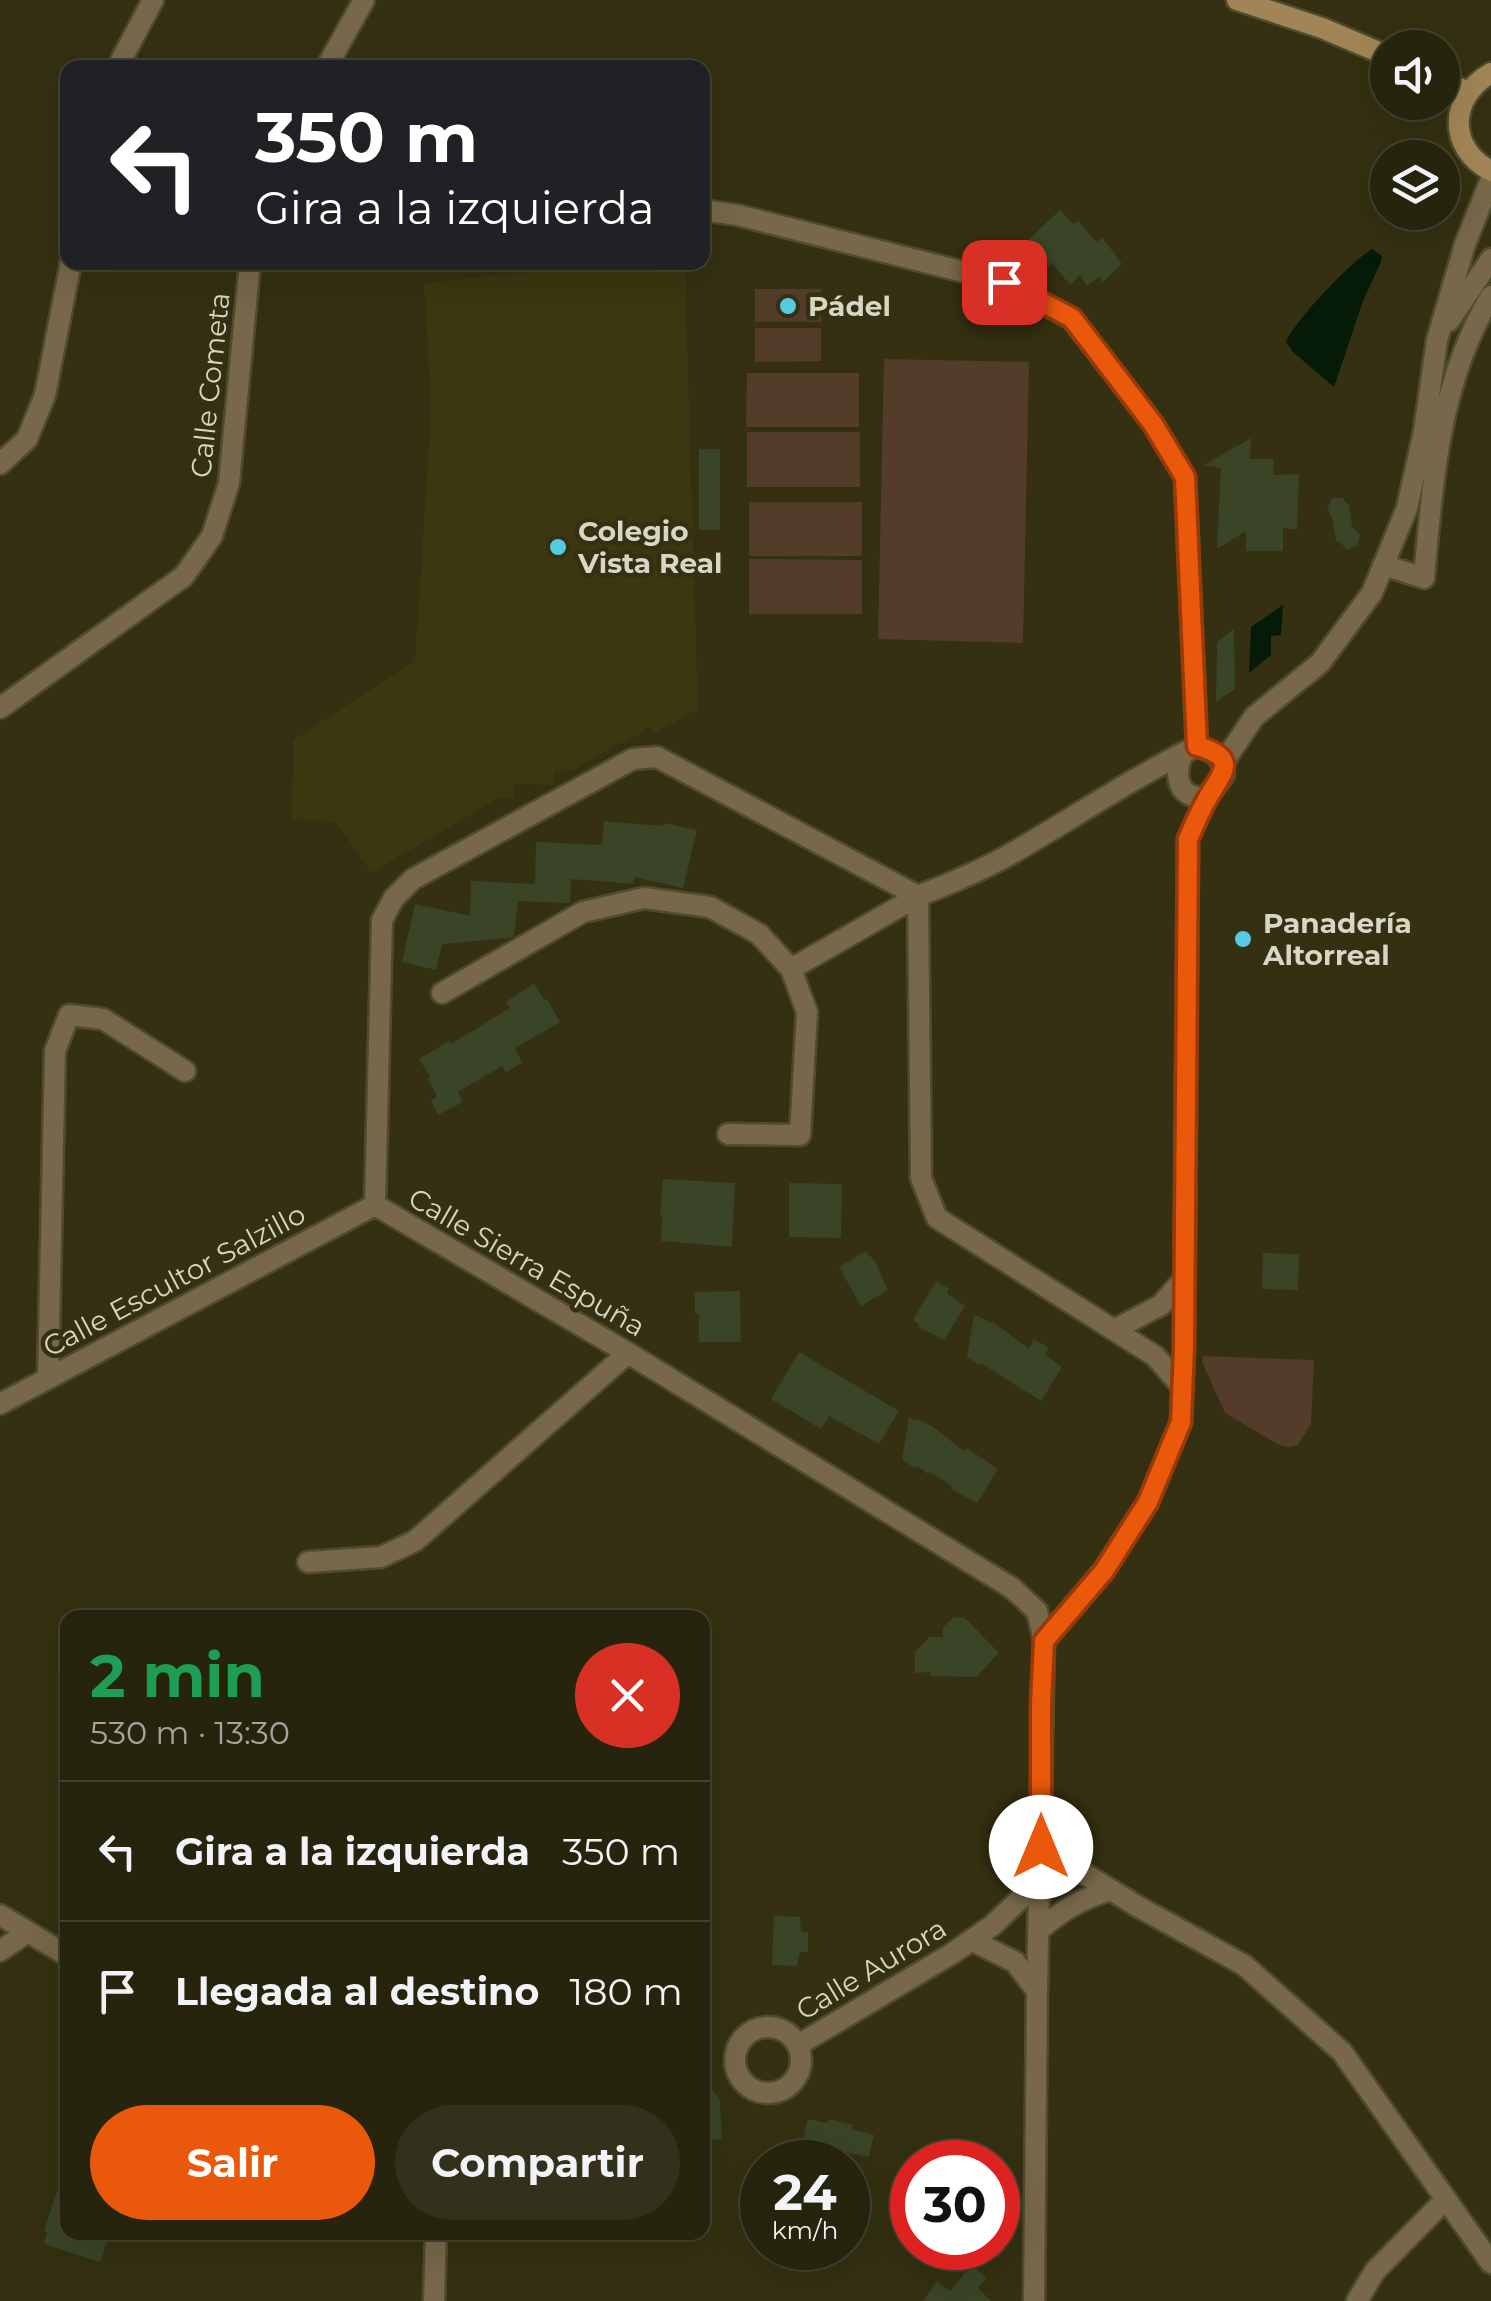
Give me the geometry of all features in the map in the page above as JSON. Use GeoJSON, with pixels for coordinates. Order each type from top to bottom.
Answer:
{"type":"FeatureCollection","features":[{"type":"Feature","properties":{"kind":"street"},"geometry":{"type":"LineString","coordinates":[[120,60],[153,0]]}},
{"type":"Feature","properties":{"kind":"street"},"geometry":{"type":"LineString","coordinates":[[330,60],[364,0]]}},
{"type":"Feature","properties":{"kind":"street"},"geometry":{"type":"LineString","coordinates":[[1237,0],[1370,48]]}},
{"type":"Feature","properties":{"kind":"street"},"geometry":{"type":"LineString","coordinates":[[1491,73],[1468,92],[1458,118],[1459,132],[1471,157],[1491,171]]}},
{"type":"Feature","properties":{"kind":"street"},"geometry":{"type":"LineString","coordinates":[[1460,88],[1468,92]]}},
{"type":"Feature","properties":{"kind":"street"},"geometry":{"type":"LineString","coordinates":[[1223,763],[1254,717],[1320,663],[1372,593],[1408,508],[1437,340],[1465,244],[1491,179]]}},
{"type":"Feature","properties":{"kind":"street"},"geometry":{"type":"LineString","coordinates":[[710,211],[1004,282],[1072,318],[1153,424],[1185,477],[1190,750],[1179,762],[1179,784],[1186,794],[1188,839],[1181,1422],[1148,1502],[1104,1571],[1044,1641],[1034,2301]]}},
{"type":"Feature","properties":{"kind":"street"},"geometry":{"type":"LineString","coordinates":[[1437,340],[1491,260]]}},
{"type":"Feature","properties":{"kind":"street"},"geometry":{"type":"LineString","coordinates":[[0,464],[27,439],[44,395],[69,270]]}},
{"type":"Feature","properties":{"kind":"street","name":"Calle Cometa"},"geometry":{"type":"LineString","coordinates":[[0,708],[184,576],[212,536],[230,483],[249,270]]}},
{"type":"Feature","properties":{"kind":"street"},"geometry":{"type":"LineString","coordinates":[[1384,565],[1424,578],[1446,408],[1458,364],[1491,296]]}},
{"type":"Feature","properties":{"kind":"street"},"geometry":{"type":"LineString","coordinates":[[790,968],[918,896],[1007,856],[1190,750],[1213,750],[1223,763],[1224,775],[1208,797],[1188,839]]}},
{"type":"Feature","properties":{"kind":"street","name":"Calle Sierra Espuña"},"geometry":{"type":"LineString","coordinates":[[918,896],[657,756],[633,759],[413,879],[394,898],[382,920],[375,1205],[628,1353],[1012,1588],[1037,1611],[1044,1641]]}},
{"type":"Feature","properties":{"kind":"street"},"geometry":{"type":"LineString","coordinates":[[1186,794],[1208,797]]}},
{"type":"Feature","properties":{"kind":"street"},"geometry":{"type":"LineString","coordinates":[[918,896],[921,1178],[937,1218],[1155,1356],[1182,1388]]}},
{"type":"Feature","properties":{"kind":"street"},"geometry":{"type":"LineString","coordinates":[[442,994],[583,912],[644,898],[710,907],[759,934],[790,968],[806,1012],[800,1135],[728,1134]]}},
{"type":"Feature","properties":{"kind":"street"},"geometry":{"type":"LineString","coordinates":[[48,1378],[56,1051],[70,1015],[103,1019],[185,1072]]}},
{"type":"Feature","properties":{"kind":"street","name":"Calle Escultor Salzillo"},"geometry":{"type":"LineString","coordinates":[[0,1404],[375,1205]]}},
{"type":"Feature","properties":{"kind":"street"},"geometry":{"type":"LineString","coordinates":[[1114,1330],[1161,1305],[1184,1279]]}},
{"type":"Feature","properties":{"kind":"street"},"geometry":{"type":"LineString","coordinates":[[308,1562],[381,1557],[415,1541],[628,1353]]}},
{"type":"Feature","properties":{"kind":"street"},"geometry":{"type":"LineString","coordinates":[[1041,1847],[1244,1965],[1342,2052],[1491,2263]]}},
{"type":"Feature","properties":{"kind":"street","name":"Calle Aurora"},"geometry":{"type":"LineString","coordinates":[[798,2045],[994,1925],[1039,1881]]}},
{"type":"Feature","properties":{"kind":"street"},"geometry":{"type":"LineString","coordinates":[[1038,1931],[1061,1910],[1111,1890]]}},
{"type":"Feature","properties":{"kind":"street"},"geometry":{"type":"LineString","coordinates":[[0,1915],[60,1951]]}},
{"type":"Feature","properties":{"kind":"street"},"geometry":{"type":"LineString","coordinates":[[0,1950],[28,1932]]}},
{"type":"Feature","properties":{"kind":"street","name":"Calle Aurora"},"geometry":{"type":"LineString","coordinates":[[971,1940],[1015,1962],[1036,1992]]}},
{"type":"Feature","properties":{"kind":"street"},"geometry":{"type":"LineString","coordinates":[[1357,2301],[1375,2271],[1446,2199]]}},
{"type":"Feature","properties":{"kind":"street"},"geometry":{"type":"LineString","coordinates":[[434,2301],[436,2240]]}},
{"type":"Feature","properties":{"kind":"shaded area"},"geometry":{"type":"Polygon","coordinates":[[[1372,249],[1382,256],[1381,262],[1363,301],[1334,387],[1286,342],[1325,292],[1372,249]]]}},
{"type":"Feature","properties":{"kind":"shaded area","name":"Colegio Vista Real"},"geometry":{"type":"Polygon","coordinates":[[[548,270],[685,270],[698,709],[655,733],[649,727],[572,771],[554,771],[554,785],[514,784],[514,799],[499,798],[371,873],[336,822],[292,819],[293,740],[415,661],[431,408],[424,283],[548,270]]]}},
{"type":"Feature","properties":{"kind":"shaded area","name":"Pádel"},"geometry":{"type":"Polygon","coordinates":[[[755,289],[821,289],[821,322],[755,322],[755,289]]]}},
{"type":"Feature","properties":{"kind":"shaded area","name":"Pádel"},"geometry":{"type":"Polygon","coordinates":[[[755,328],[821,328],[821,361],[755,362],[755,328]]]}},
{"type":"Feature","properties":{"kind":"shaded area"},"geometry":{"type":"Polygon","coordinates":[[[884,359],[1029,362],[1023,643],[878,639],[884,359]]]}},
{"type":"Feature","properties":{"kind":"shaded area"},"geometry":{"type":"Polygon","coordinates":[[[747,373],[859,373],[859,427],[746,427],[747,373]]]}},
{"type":"Feature","properties":{"kind":"shaded area"},"geometry":{"type":"Polygon","coordinates":[[[747,432],[860,432],[860,487],[747,487],[747,432]]]}},
{"type":"Feature","properties":{"kind":"shaded area"},"geometry":{"type":"Polygon","coordinates":[[[749,502],[862,502],[862,556],[749,556],[749,502]]]}},
{"type":"Feature","properties":{"kind":"shaded area"},"geometry":{"type":"Polygon","coordinates":[[[749,559],[862,560],[862,614],[749,614],[749,559]]]}},
{"type":"Feature","properties":{"kind":"shaded area"},"geometry":{"type":"Polygon","coordinates":[[[1283,605],[1281,635],[1271,636],[1271,655],[1249,673],[1251,627],[1283,605]]]}},
{"type":"Feature","properties":{"kind":"shaded area"},"geometry":{"type":"Polygon","coordinates":[[[1203,1356],[1314,1360],[1311,1424],[1298,1445],[1279,1445],[1225,1413],[1202,1362],[1203,1356]]]}},
{"type":"Feature","properties":{"kind":"building"},"geometry":{"type":"Polygon","coordinates":[[[1060,210],[1073,224],[1078,221],[1096,242],[1102,237],[1122,264],[1103,282],[1099,277],[1087,286],[1080,275],[1070,285],[1052,263],[1048,267],[1027,241],[1060,210]]]}},
{"type":"Feature","properties":{"kind":"building"},"geometry":{"type":"Polygon","coordinates":[[[1251,438],[1250,459],[1274,459],[1273,475],[1299,474],[1297,530],[1283,528],[1283,551],[1246,551],[1246,531],[1217,549],[1221,468],[1204,465],[1251,438]]]}},
{"type":"Feature","properties":{"kind":"building"},"geometry":{"type":"Polygon","coordinates":[[[699,449],[720,449],[720,530],[699,530],[699,449]]]}},
{"type":"Feature","properties":{"kind":"building"},"geometry":{"type":"Polygon","coordinates":[[[1332,498],[1342,498],[1349,505],[1352,526],[1360,535],[1358,545],[1347,550],[1336,541],[1327,509],[1332,498]]]}},
{"type":"Feature","properties":{"kind":"building"},"geometry":{"type":"Polygon","coordinates":[[[1234,629],[1235,689],[1216,702],[1217,642],[1234,629]]]}},
{"type":"Feature","properties":{"kind":"building"},"geometry":{"type":"Polygon","coordinates":[[[604,821],[663,826],[664,823],[697,830],[683,888],[634,877],[633,884],[571,879],[570,903],[518,901],[514,936],[510,938],[442,944],[436,970],[402,962],[415,904],[470,916],[471,881],[535,884],[536,842],[602,845],[604,821]]]}},
{"type":"Feature","properties":{"kind":"building"},"geometry":{"type":"Polygon","coordinates":[[[534,983],[560,1022],[515,1048],[522,1063],[506,1072],[502,1066],[458,1092],[463,1102],[438,1115],[431,1101],[437,1096],[419,1059],[510,1008],[506,1002],[534,983]]]}},
{"type":"Feature","properties":{"kind":"building"},"geometry":{"type":"Polygon","coordinates":[[[663,1179],[735,1183],[732,1247],[661,1241],[663,1179]]]}},
{"type":"Feature","properties":{"kind":"building"},"geometry":{"type":"Polygon","coordinates":[[[789,1183],[842,1184],[841,1238],[789,1237],[789,1183]]]}},
{"type":"Feature","properties":{"kind":"building"},"geometry":{"type":"Polygon","coordinates":[[[866,1251],[888,1290],[861,1306],[839,1267],[866,1251]]]}},
{"type":"Feature","properties":{"kind":"building"},"geometry":{"type":"Polygon","coordinates":[[[1263,1253],[1299,1254],[1298,1290],[1262,1289],[1263,1253]]]}},
{"type":"Feature","properties":{"kind":"building"},"geometry":{"type":"Polygon","coordinates":[[[936,1281],[965,1306],[944,1340],[918,1327],[913,1320],[936,1281]]]}},
{"type":"Feature","properties":{"kind":"building"},"geometry":{"type":"Polygon","coordinates":[[[740,1291],[741,1342],[699,1342],[695,1292],[740,1291]]]}},
{"type":"Feature","properties":{"kind":"building"},"geometry":{"type":"Polygon","coordinates":[[[974,1314],[993,1322],[1029,1349],[1034,1339],[1049,1348],[1045,1354],[1062,1367],[1041,1401],[967,1357],[974,1314]]]}},
{"type":"Feature","properties":{"kind":"building"},"geometry":{"type":"Polygon","coordinates":[[[799,1352],[899,1411],[879,1444],[829,1416],[821,1429],[771,1399],[799,1352]]]}},
{"type":"Feature","properties":{"kind":"building"},"geometry":{"type":"Polygon","coordinates":[[[909,1417],[933,1427],[964,1451],[967,1448],[998,1469],[977,1503],[929,1472],[902,1460],[909,1417]]]}},
{"type":"Feature","properties":{"kind":"building"},"geometry":{"type":"Polygon","coordinates":[[[954,1617],[965,1618],[999,1653],[976,1677],[915,1673],[915,1652],[930,1637],[943,1637],[943,1627],[954,1617]]]}},
{"type":"Feature","properties":{"kind":"building"},"geometry":{"type":"Polygon","coordinates":[[[774,1916],[800,1917],[801,1932],[808,1932],[808,1952],[800,1952],[797,1966],[772,1965],[774,1916]]]}},
{"type":"Feature","properties":{"kind":"building"},"geometry":{"type":"Polygon","coordinates":[[[710,2087],[720,2101],[722,2139],[710,2140],[710,2087]]]}},
{"type":"Feature","properties":{"kind":"building"},"geometry":{"type":"Polygon","coordinates":[[[808,2119],[853,2125],[852,2129],[874,2135],[870,2153],[870,2140],[803,2140],[808,2119]]]}},
{"type":"Feature","properties":{"kind":"building"},"geometry":{"type":"Polygon","coordinates":[[[60,2182],[60,2240],[108,2240],[100,2262],[44,2244],[44,2231],[60,2182]]]}},
{"type":"Feature","properties":{"kind":"building"},"geometry":{"type":"Polygon","coordinates":[[[967,2270],[978,2270],[986,2278],[978,2288],[991,2301],[923,2301],[937,2281],[950,2291],[967,2270]]]}},
{"type":"Feature","properties":{"kind":"place","name":"Pádel"},"geometry":{"type":"Point","coordinates":[788,306]}},
{"type":"Feature","properties":{"kind":"place","name":"Colegio Vista Real"},"geometry":{"type":"Point","coordinates":[558,547]}},
{"type":"Feature","properties":{"kind":"place","name":"Panadería Altorreal"},"geometry":{"type":"Point","coordinates":[1243,939]}},
{"type":"Feature","properties":{"kind":"route"},"geometry":{"type":"LineString","coordinates":[[1004,282],[1072,318],[1153,424],[1185,477],[1197,746],[1213,750],[1223,763],[1224,775],[1208,797],[1188,839],[1181,1422],[1148,1502],[1104,1571],[1044,1641],[1041,1847]]}}]}
